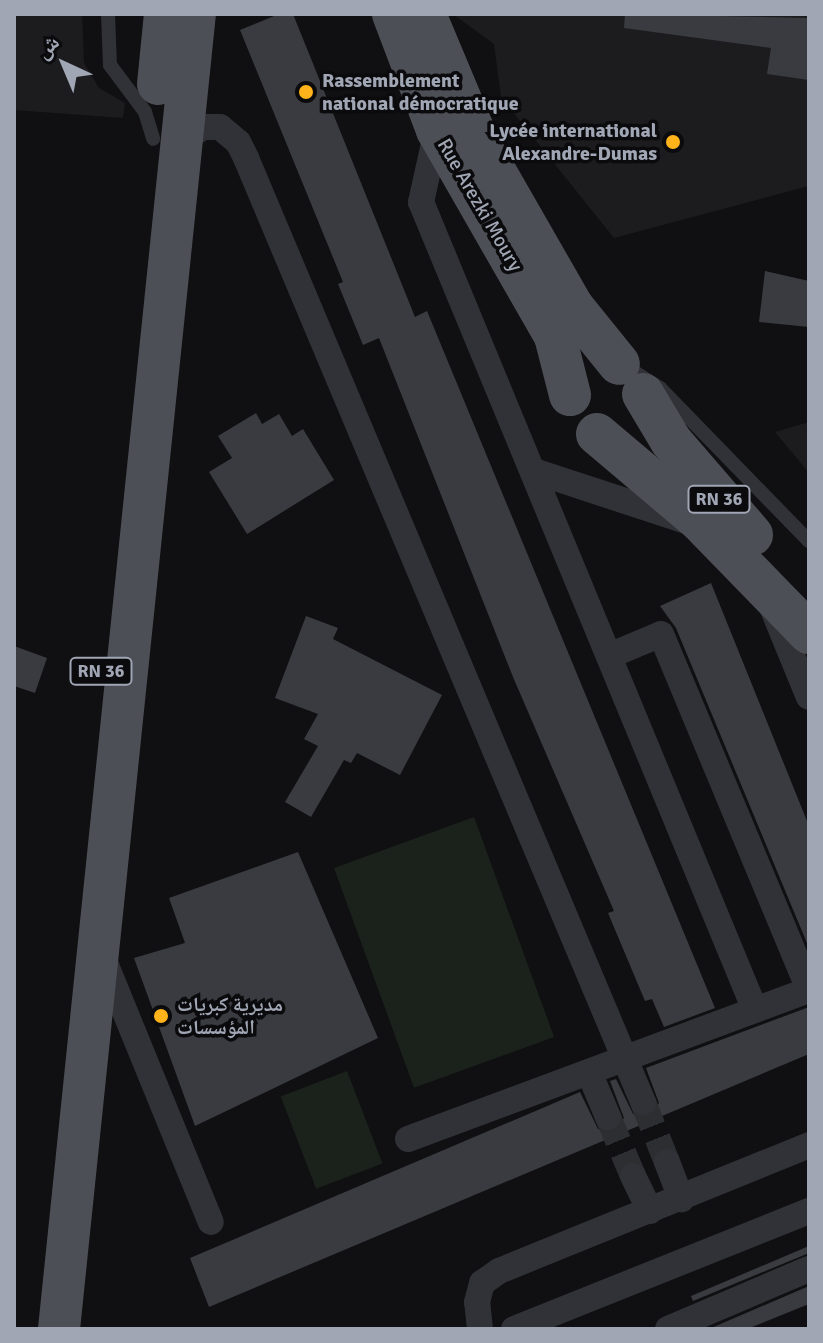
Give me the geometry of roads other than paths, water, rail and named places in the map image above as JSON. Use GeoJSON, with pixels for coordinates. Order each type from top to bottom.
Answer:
{"type":"FeatureCollection","features":[{"type":"Feature","properties":{"kind":"main road","name":"RN 36"},"geometry":{"type":"LineString","coordinates":[[59,1329],[97,944],[168,140],[165,14]]}},
{"type":"Feature","properties":{"kind":"main road","name":"RN 36"},"geometry":{"type":"LineString","coordinates":[[38,1329],[168,140],[195,14]]}},
{"type":"Feature","properties":{"kind":"main road","name":"RN 36"},"geometry":{"type":"LineString","coordinates":[[168,140],[211,14]]}},
{"type":"Feature","properties":{"kind":"main road","name":"Rue Arezki Moury"},"geometry":{"type":"LineString","coordinates":[[393,14],[437,130],[548,322],[570,395]]}},
{"type":"Feature","properties":{"kind":"main road","name":"Rue Arezki Moury"},"geometry":{"type":"LineString","coordinates":[[425,14],[479,143],[573,307],[630,375],[671,441],[720,501],[809,593]]}},
{"type":"Feature","properties":{"kind":"main road"},"geometry":{"type":"LineString","coordinates":[[587,368],[630,375],[631,427],[609,436],[597,434],[579,424],[570,395],[587,368]]}},
{"type":"Feature","properties":{"kind":"main road","name":"RN 36"},"geometry":{"type":"LineString","coordinates":[[597,434],[714,533],[809,633]]}},
{"type":"Feature","properties":{"kind":"street"},"geometry":{"type":"LineString","coordinates":[[168,140],[203,127],[220,127],[238,142],[246,158],[643,1102]]}},
{"type":"Feature","properties":{"kind":"street"},"geometry":{"type":"LineString","coordinates":[[437,130],[421,202],[755,1010]]}},
{"type":"Feature","properties":{"kind":"street"},"geometry":{"type":"LineString","coordinates":[[534,471],[714,533]]}},
{"type":"Feature","properties":{"kind":"street"},"geometry":{"type":"LineString","coordinates":[[763,585],[809,697]]}},
{"type":"Feature","properties":{"kind":"street"},"geometry":{"type":"LineString","coordinates":[[408,1139],[809,990],[661,634],[609,656]]}},
{"type":"Feature","properties":{"kind":"street"},"geometry":{"type":"LineString","coordinates":[[97,944],[211,1222]]}},
{"type":"Feature","properties":{"kind":"street"},"geometry":{"type":"LineString","coordinates":[[589,1072],[608,1117]]}},
{"type":"Feature","properties":{"kind":"street"},"geometry":{"type":"LineString","coordinates":[[480,1329],[482,1283],[499,1271],[809,1145]]}},
{"type":"Feature","properties":{"kind":"street"},"geometry":{"type":"LineString","coordinates":[[667,1162],[681,1199]]}},
{"type":"Feature","properties":{"kind":"street"},"geometry":{"type":"LineString","coordinates":[[633,1176],[650,1211]]}},
{"type":"Feature","properties":{"kind":"street"},"geometry":{"type":"LineString","coordinates":[[514,1329],[809,1211]]}},
{"type":"Feature","properties":{"kind":"street"},"geometry":{"type":"LineString","coordinates":[[668,1329],[809,1269]]}},
{"type":"Feature","properties":{"kind":"lane"},"geometry":{"type":"LineString","coordinates":[[108,14],[110,65],[168,140]]}},
{"type":"Feature","properties":{"kind":"lane"},"geometry":{"type":"LineString","coordinates":[[630,375],[660,388],[809,541]]}},
{"type":"Feature","properties":{"kind":"tunnel"},"geometry":{"type":"LineString","coordinates":[[643,1102],[667,1162]]}},
{"type":"Feature","properties":{"kind":"tunnel"},"geometry":{"type":"LineString","coordinates":[[608,1117],[633,1176]]}},
{"type":"Feature","properties":{"kind":"place","name":"Rassemblement national démocratique"},"geometry":{"type":"Point","coordinates":[306,92]}},
{"type":"Feature","properties":{"kind":"place","name":"Lycée international Alexandre-Dumas"},"geometry":{"type":"Point","coordinates":[673,142]}},
{"type":"Feature","properties":{"kind":"place","name":"مديرية كبريات المؤسسات"},"geometry":{"type":"Point","coordinates":[161,1016]}}]}
